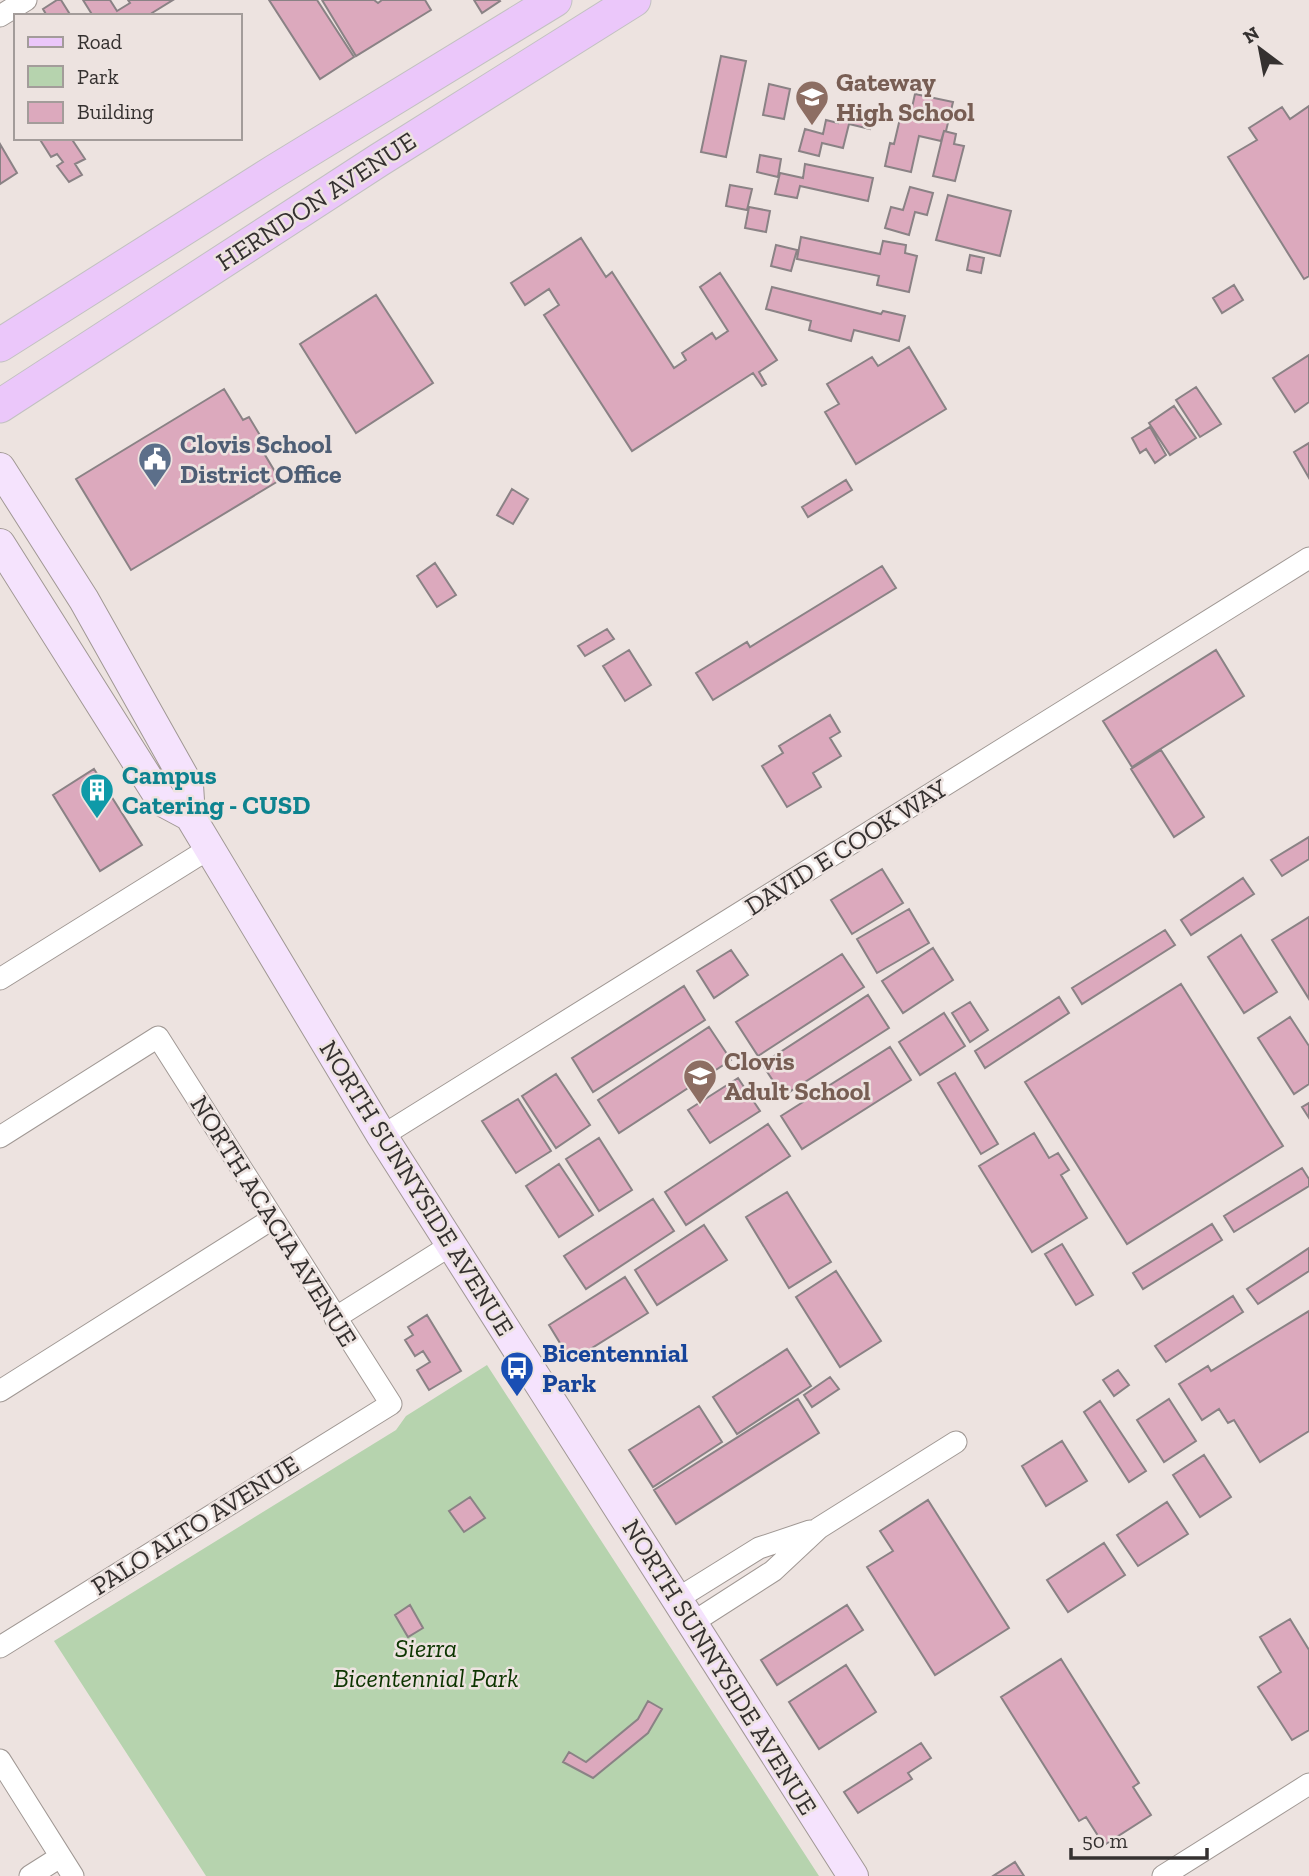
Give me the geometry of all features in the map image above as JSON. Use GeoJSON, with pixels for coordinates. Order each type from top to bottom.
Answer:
{"type":"FeatureCollection","features":[{"type":"Feature","properties":{"kind":"main road","name":"HERNDON AVENUE"},"geometry":{"type":"LineString","coordinates":[[0,345],[275,171],[555,0]]}},
{"type":"Feature","properties":{"kind":"main road"},"geometry":{"type":"LineString","coordinates":[[524,68],[597,0]]}},
{"type":"Feature","properties":{"kind":"main road","name":"HERNDON AVENUE"},"geometry":{"type":"LineString","coordinates":[[0,406],[524,68],[635,0]]}},
{"type":"Feature","properties":{"kind":"main road","name":"NORTH SUNNYSIDE AVENUE"},"geometry":{"type":"LineString","coordinates":[[0,468],[84,600],[188,785],[190,816],[382,1136],[853,1876]]}},
{"type":"Feature","properties":{"kind":"main road","name":"NORTH SUNNYSIDE AVENUE"},"geometry":{"type":"LineString","coordinates":[[0,544],[162,801],[190,816]]}},
{"type":"Feature","properties":{"kind":"main road"},"geometry":{"type":"LineString","coordinates":[[69,653],[77,650],[95,660],[120,702],[157,733]]}},
{"type":"Feature","properties":{"kind":"street"},"geometry":{"type":"LineString","coordinates":[[0,16],[26,0]]}},
{"type":"Feature","properties":{"kind":"street","name":"DAVID E COOK WAY"},"geometry":{"type":"LineString","coordinates":[[382,1136],[1309,558]]}},
{"type":"Feature","properties":{"kind":"street"},"geometry":{"type":"LineString","coordinates":[[0,979],[210,848]]}},
{"type":"Feature","properties":{"kind":"street","name":"NORTH ACACIA AVENUE"},"geometry":{"type":"LineString","coordinates":[[0,1137],[158,1037],[391,1404]]}},
{"type":"Feature","properties":{"kind":"street"},"geometry":{"type":"LineString","coordinates":[[0,1391],[272,1219]]}},
{"type":"Feature","properties":{"kind":"street"},"geometry":{"type":"LineString","coordinates":[[335,1318],[451,1245]]}},
{"type":"Feature","properties":{"kind":"street","name":"PALO ALTO AVENUE"},"geometry":{"type":"LineString","coordinates":[[0,1647],[391,1404]]}},
{"type":"Feature","properties":{"kind":"street"},"geometry":{"type":"LineString","coordinates":[[685,1611],[759,1548],[819,1528],[957,1441]]}},
{"type":"Feature","properties":{"kind":"street"},"geometry":{"type":"LineString","coordinates":[[0,1760],[73,1876]]}},
{"type":"Feature","properties":{"kind":"street"},"geometry":{"type":"LineString","coordinates":[[1163,1876],[1309,1784]]}},
{"type":"Feature","properties":{"kind":"street"},"geometry":{"type":"LineString","coordinates":[[30,1876],[60,1857]]}},
{"type":"Feature","properties":{"kind":"green space","name":"Sierra Bicentennial Park"},"geometry":{"type":"Polygon","coordinates":[[[487,1365],[819,1876],[206,1876],[54,1641],[396,1430],[406,1416],[487,1365]]]}},
{"type":"Feature","properties":{"kind":"building"},"geometry":{"type":"Polygon","coordinates":[[[61,0],[70,14],[46,14],[43,9],[61,0]]]}},
{"type":"Feature","properties":{"kind":"building"},"geometry":{"type":"Polygon","coordinates":[[[83,0],[110,0],[117,11],[130,3],[128,0],[173,0],[153,14],[92,14],[83,0]]]}},
{"type":"Feature","properties":{"kind":"building"},"geometry":{"type":"Polygon","coordinates":[[[269,0],[317,0],[354,57],[320,79],[269,0]]]}},
{"type":"Feature","properties":{"kind":"building"},"geometry":{"type":"Polygon","coordinates":[[[322,0],[374,0],[378,3],[382,0],[425,0],[431,10],[356,56],[322,0]]]}},
{"type":"Feature","properties":{"kind":"building"},"geometry":{"type":"Polygon","coordinates":[[[474,0],[499,0],[500,1],[482,13],[474,0]]]}},
{"type":"Feature","properties":{"kind":"building"},"geometry":{"type":"Polygon","coordinates":[[[721,56],[746,61],[726,157],[701,152],[721,56]]]}},
{"type":"Feature","properties":{"kind":"building"},"geometry":{"type":"Polygon","coordinates":[[[769,84],[790,89],[784,119],[763,115],[769,84]]]}},
{"type":"Feature","properties":{"kind":"building"},"geometry":{"type":"Polygon","coordinates":[[[915,94],[953,102],[941,141],[919,136],[911,172],[885,166],[890,143],[894,144],[902,110],[911,112],[915,94]]]}},
{"type":"Feature","properties":{"kind":"building"},"geometry":{"type":"Polygon","coordinates":[[[1309,106],[1309,276],[1304,279],[1228,157],[1257,140],[1249,128],[1282,107],[1290,119],[1309,106]]]}},
{"type":"Feature","properties":{"kind":"building"},"geometry":{"type":"Polygon","coordinates":[[[841,110],[873,118],[870,129],[849,124],[843,148],[822,143],[819,156],[799,151],[805,129],[823,134],[826,120],[838,123],[841,110]]]}},
{"type":"Feature","properties":{"kind":"building"},"geometry":{"type":"Polygon","coordinates":[[[944,131],[956,134],[954,144],[964,146],[955,181],[933,176],[944,131]]]}},
{"type":"Feature","properties":{"kind":"building"},"geometry":{"type":"Polygon","coordinates":[[[40,140],[72,140],[85,159],[75,164],[82,175],[69,182],[57,166],[63,162],[57,154],[51,157],[40,140]]]}},
{"type":"Feature","properties":{"kind":"building"},"geometry":{"type":"Polygon","coordinates":[[[0,144],[17,173],[0,184],[0,144]]]}},
{"type":"Feature","properties":{"kind":"building"},"geometry":{"type":"Polygon","coordinates":[[[760,155],[781,159],[778,177],[757,172],[760,155]]]}},
{"type":"Feature","properties":{"kind":"building"},"geometry":{"type":"Polygon","coordinates":[[[805,164],[873,178],[868,201],[800,186],[797,198],[775,194],[780,173],[803,178],[805,164]]]}},
{"type":"Feature","properties":{"kind":"building"},"geometry":{"type":"Polygon","coordinates":[[[730,185],[752,189],[747,210],[726,206],[730,185]]]}},
{"type":"Feature","properties":{"kind":"building"},"geometry":{"type":"Polygon","coordinates":[[[910,187],[933,193],[927,215],[915,212],[909,235],[885,228],[891,207],[903,210],[910,187]]]}},
{"type":"Feature","properties":{"kind":"building"},"geometry":{"type":"Polygon","coordinates":[[[948,195],[1011,211],[1000,256],[936,240],[948,195]]]}},
{"type":"Feature","properties":{"kind":"building"},"geometry":{"type":"Polygon","coordinates":[[[749,207],[770,211],[766,232],[745,228],[749,207]]]}},
{"type":"Feature","properties":{"kind":"building"},"geometry":{"type":"Polygon","coordinates":[[[801,237],[880,254],[883,241],[906,245],[905,253],[917,256],[909,292],[877,285],[879,276],[797,259],[801,237]]]}},
{"type":"Feature","properties":{"kind":"building"},"geometry":{"type":"Polygon","coordinates":[[[581,238],[606,277],[612,272],[674,368],[686,360],[682,353],[712,333],[716,339],[728,331],[700,287],[720,273],[777,360],[759,372],[766,384],[762,386],[753,373],[632,451],[544,315],[559,305],[549,289],[525,305],[511,283],[581,238]]]}},
{"type":"Feature","properties":{"kind":"building"},"geometry":{"type":"Polygon","coordinates":[[[776,245],[797,250],[791,271],[771,266],[776,245]]]}},
{"type":"Feature","properties":{"kind":"building"},"geometry":{"type":"Polygon","coordinates":[[[970,255],[984,258],[981,273],[967,270],[970,255]]]}},
{"type":"Feature","properties":{"kind":"building"},"geometry":{"type":"Polygon","coordinates":[[[1234,285],[1243,300],[1222,313],[1213,298],[1234,285]]]}},
{"type":"Feature","properties":{"kind":"building"},"geometry":{"type":"Polygon","coordinates":[[[772,287],[881,314],[883,311],[905,316],[899,341],[854,330],[851,341],[809,330],[811,321],[766,309],[772,287]]]}},
{"type":"Feature","properties":{"kind":"building"},"geometry":{"type":"Polygon","coordinates":[[[376,295],[433,383],[356,433],[300,344],[376,295]]]}},
{"type":"Feature","properties":{"kind":"building"},"geometry":{"type":"Polygon","coordinates":[[[909,347],[946,409],[856,464],[825,412],[839,404],[827,384],[872,357],[878,366],[909,347]]]}},
{"type":"Feature","properties":{"kind":"building"},"geometry":{"type":"Polygon","coordinates":[[[1309,355],[1309,402],[1295,412],[1273,378],[1309,355]]]}},
{"type":"Feature","properties":{"kind":"building"},"geometry":{"type":"Polygon","coordinates":[[[1196,387],[1221,424],[1200,437],[1176,400],[1196,387]]]}},
{"type":"Feature","properties":{"kind":"building"},"geometry":{"type":"Polygon","coordinates":[[[224,389],[243,420],[249,417],[264,442],[259,445],[280,480],[131,570],[76,479],[224,389]]]}},
{"type":"Feature","properties":{"kind":"building"},"geometry":{"type":"Polygon","coordinates":[[[1174,406],[1196,438],[1170,455],[1149,423],[1174,406]]]}},
{"type":"Feature","properties":{"kind":"building"},"geometry":{"type":"Polygon","coordinates":[[[1150,427],[1166,455],[1155,463],[1146,449],[1140,453],[1132,438],[1150,427]]]}},
{"type":"Feature","properties":{"kind":"building"},"geometry":{"type":"Polygon","coordinates":[[[1309,443],[1309,478],[1294,452],[1309,443]]]}},
{"type":"Feature","properties":{"kind":"building"},"geometry":{"type":"Polygon","coordinates":[[[846,480],[852,490],[808,517],[802,507],[846,480]]]}},
{"type":"Feature","properties":{"kind":"building"},"geometry":{"type":"Polygon","coordinates":[[[512,489],[528,499],[513,524],[497,515],[512,489]]]}},
{"type":"Feature","properties":{"kind":"building"},"geometry":{"type":"Polygon","coordinates":[[[435,563],[456,595],[437,607],[417,576],[435,563]]]}},
{"type":"Feature","properties":{"kind":"building"},"geometry":{"type":"Polygon","coordinates":[[[882,566],[896,588],[713,700],[696,673],[747,642],[750,647],[882,566]]]}},
{"type":"Feature","properties":{"kind":"building"},"geometry":{"type":"Polygon","coordinates":[[[607,629],[614,639],[585,656],[578,646],[607,629]]]}},
{"type":"Feature","properties":{"kind":"building"},"geometry":{"type":"Polygon","coordinates":[[[629,650],[651,685],[625,701],[603,666],[629,650]]]}},
{"type":"Feature","properties":{"kind":"building"},"geometry":{"type":"Polygon","coordinates":[[[1216,650],[1244,696],[1132,767],[1103,721],[1216,650]]]}},
{"type":"Feature","properties":{"kind":"building"},"geometry":{"type":"Polygon","coordinates":[[[830,715],[840,732],[830,738],[841,756],[813,773],[821,787],[787,807],[762,766],[783,753],[779,746],[830,715]]]}},
{"type":"Feature","properties":{"kind":"building"},"geometry":{"type":"Polygon","coordinates":[[[1161,750],[1204,817],[1174,837],[1131,769],[1161,750]]]}},
{"type":"Feature","properties":{"kind":"building","name":"Campus Catering - CUSD"},"geometry":{"type":"Polygon","coordinates":[[[94,769],[142,845],[100,871],[53,795],[94,769]]]}},
{"type":"Feature","properties":{"kind":"building"},"geometry":{"type":"Polygon","coordinates":[[[1309,837],[1309,859],[1282,876],[1271,860],[1309,837]]]}},
{"type":"Feature","properties":{"kind":"building"},"geometry":{"type":"Polygon","coordinates":[[[882,869],[903,903],[852,934],[831,900],[882,869]]]}},
{"type":"Feature","properties":{"kind":"building"},"geometry":{"type":"Polygon","coordinates":[[[1243,878],[1254,894],[1191,935],[1181,920],[1243,878]]]}},
{"type":"Feature","properties":{"kind":"building"},"geometry":{"type":"Polygon","coordinates":[[[909,909],[929,943],[877,973],[857,939],[909,909]]]}},
{"type":"Feature","properties":{"kind":"building"},"geometry":{"type":"Polygon","coordinates":[[[1309,917],[1309,999],[1272,940],[1309,917]]]}},
{"type":"Feature","properties":{"kind":"building"},"geometry":{"type":"Polygon","coordinates":[[[1165,930],[1175,945],[1082,1004],[1072,988],[1165,930]]]}},
{"type":"Feature","properties":{"kind":"building"},"geometry":{"type":"Polygon","coordinates":[[[1241,935],[1277,992],[1244,1013],[1208,957],[1241,935]]]}},
{"type":"Feature","properties":{"kind":"building"},"geometry":{"type":"Polygon","coordinates":[[[933,948],[953,980],[903,1013],[882,981],[933,948]]]}},
{"type":"Feature","properties":{"kind":"building"},"geometry":{"type":"Polygon","coordinates":[[[731,950],[748,975],[714,998],[697,971],[731,950]]]}},
{"type":"Feature","properties":{"kind":"building"},"geometry":{"type":"Polygon","coordinates":[[[842,954],[864,987],[758,1056],[736,1022],[842,954]]]}},
{"type":"Feature","properties":{"kind":"building"},"geometry":{"type":"Polygon","coordinates":[[[1181,984],[1283,1146],[1127,1244],[1025,1082],[1181,984]]]}},
{"type":"Feature","properties":{"kind":"building"},"geometry":{"type":"Polygon","coordinates":[[[684,986],[705,1020],[593,1092],[572,1058],[684,986]]]}},
{"type":"Feature","properties":{"kind":"building"},"geometry":{"type":"Polygon","coordinates":[[[868,995],[889,1028],[783,1096],[762,1064],[868,995]]]}},
{"type":"Feature","properties":{"kind":"building"},"geometry":{"type":"Polygon","coordinates":[[[1059,997],[1069,1013],[985,1068],[975,1051],[1059,997]]]}},
{"type":"Feature","properties":{"kind":"building"},"geometry":{"type":"Polygon","coordinates":[[[970,1002],[988,1030],[970,1042],[952,1013],[970,1002]]]}},
{"type":"Feature","properties":{"kind":"building"},"geometry":{"type":"Polygon","coordinates":[[[944,1013],[965,1046],[920,1075],[899,1042],[944,1013]]]}},
{"type":"Feature","properties":{"kind":"building"},"geometry":{"type":"Polygon","coordinates":[[[1290,1017],[1309,1046],[1309,1084],[1294,1094],[1258,1038],[1290,1017]]]}},
{"type":"Feature","properties":{"kind":"building"},"geometry":{"type":"Polygon","coordinates":[[[709,1027],[731,1060],[619,1133],[598,1100],[709,1027]]]}},
{"type":"Feature","properties":{"kind":"building"},"geometry":{"type":"Polygon","coordinates":[[[890,1047],[911,1080],[802,1149],[781,1116],[890,1047]]]}},
{"type":"Feature","properties":{"kind":"building"},"geometry":{"type":"Polygon","coordinates":[[[955,1073],[998,1144],[981,1154],[938,1083],[955,1073]]]}},
{"type":"Feature","properties":{"kind":"building"},"geometry":{"type":"Polygon","coordinates":[[[556,1074],[590,1125],[556,1148],[522,1096],[556,1074]]]}},
{"type":"Feature","properties":{"kind":"building"},"geometry":{"type":"Polygon","coordinates":[[[738,1078],[760,1111],[710,1143],[688,1110],[738,1078]]]}},
{"type":"Feature","properties":{"kind":"building"},"geometry":{"type":"Polygon","coordinates":[[[518,1099],[551,1151],[516,1173],[482,1121],[518,1099]]]}},
{"type":"Feature","properties":{"kind":"building"},"geometry":{"type":"Polygon","coordinates":[[[1309,1103],[1309,1118],[1302,1107],[1309,1103]]]}},
{"type":"Feature","properties":{"kind":"building"},"geometry":{"type":"Polygon","coordinates":[[[768,1124],[790,1156],[686,1225],[665,1192],[768,1124]]]}},
{"type":"Feature","properties":{"kind":"building"},"geometry":{"type":"Polygon","coordinates":[[[1034,1133],[1049,1158],[1058,1153],[1069,1170],[1061,1175],[1087,1218],[1032,1252],[979,1166],[1034,1133]]]}},
{"type":"Feature","properties":{"kind":"building"},"geometry":{"type":"Polygon","coordinates":[[[599,1138],[632,1190],[599,1211],[566,1159],[599,1138]]]}},
{"type":"Feature","properties":{"kind":"building"},"geometry":{"type":"Polygon","coordinates":[[[559,1164],[593,1215],[559,1237],[526,1186],[559,1164]]]}},
{"type":"Feature","properties":{"kind":"building"},"geometry":{"type":"Polygon","coordinates":[[[1302,1168],[1309,1179],[1309,1186],[1234,1232],[1224,1216],[1302,1168]]]}},
{"type":"Feature","properties":{"kind":"building"},"geometry":{"type":"Polygon","coordinates":[[[787,1192],[831,1262],[789,1288],[746,1217],[787,1192]]]}},
{"type":"Feature","properties":{"kind":"building"},"geometry":{"type":"Polygon","coordinates":[[[653,1199],[674,1231],[586,1289],[564,1256],[653,1199]]]}},
{"type":"Feature","properties":{"kind":"building"},"geometry":{"type":"Polygon","coordinates":[[[1212,1224],[1222,1240],[1143,1289],[1133,1273],[1212,1224]]]}},
{"type":"Feature","properties":{"kind":"building"},"geometry":{"type":"Polygon","coordinates":[[[704,1225],[727,1260],[657,1305],[635,1270],[704,1225]]]}},
{"type":"Feature","properties":{"kind":"building"},"geometry":{"type":"Polygon","coordinates":[[[1062,1244],[1093,1295],[1076,1305],[1045,1254],[1062,1244]]]}},
{"type":"Feature","properties":{"kind":"building"},"geometry":{"type":"Polygon","coordinates":[[[1309,1248],[1309,1271],[1258,1304],[1247,1289],[1309,1248]]]}},
{"type":"Feature","properties":{"kind":"building"},"geometry":{"type":"Polygon","coordinates":[[[836,1271],[881,1341],[840,1367],[796,1297],[836,1271]]]}},
{"type":"Feature","properties":{"kind":"building"},"geometry":{"type":"Polygon","coordinates":[[[625,1277],[648,1313],[571,1361],[549,1325],[625,1277]]]}},
{"type":"Feature","properties":{"kind":"building"},"geometry":{"type":"Polygon","coordinates":[[[1233,1296],[1243,1312],[1166,1362],[1155,1346],[1233,1296]]]}},
{"type":"Feature","properties":{"kind":"building"},"geometry":{"type":"Polygon","coordinates":[[[1309,1311],[1309,1431],[1260,1462],[1234,1420],[1228,1423],[1219,1409],[1202,1420],[1179,1384],[1208,1366],[1211,1371],[1309,1311]]]}},
{"type":"Feature","properties":{"kind":"building"},"geometry":{"type":"Polygon","coordinates":[[[427,1315],[461,1371],[429,1390],[417,1370],[430,1362],[423,1351],[415,1356],[405,1340],[413,1335],[408,1327],[427,1315]]]}},
{"type":"Feature","properties":{"kind":"building"},"geometry":{"type":"Polygon","coordinates":[[[787,1349],[811,1386],[737,1434],[713,1397],[787,1349]]]}},
{"type":"Feature","properties":{"kind":"building"},"geometry":{"type":"Polygon","coordinates":[[[1118,1370],[1129,1385],[1114,1396],[1103,1380],[1118,1370]]]}},
{"type":"Feature","properties":{"kind":"building"},"geometry":{"type":"Polygon","coordinates":[[[830,1377],[839,1389],[812,1407],[804,1395],[830,1377]]]}},
{"type":"Feature","properties":{"kind":"building"},"geometry":{"type":"Polygon","coordinates":[[[798,1399],[819,1433],[676,1524],[654,1490],[798,1399]]]}},
{"type":"Feature","properties":{"kind":"building"},"geometry":{"type":"Polygon","coordinates":[[[1169,1399],[1196,1441],[1164,1462],[1137,1420],[1169,1399]]]}},
{"type":"Feature","properties":{"kind":"building"},"geometry":{"type":"Polygon","coordinates":[[[1100,1401],[1146,1471],[1129,1482],[1084,1412],[1100,1401]]]}},
{"type":"Feature","properties":{"kind":"building"},"geometry":{"type":"Polygon","coordinates":[[[699,1406],[722,1442],[653,1487],[629,1450],[699,1406]]]}},
{"type":"Feature","properties":{"kind":"building"},"geometry":{"type":"Polygon","coordinates":[[[1062,1441],[1087,1481],[1046,1506],[1022,1466],[1062,1441]]]}},
{"type":"Feature","properties":{"kind":"building"},"geometry":{"type":"Polygon","coordinates":[[[1204,1455],[1231,1497],[1200,1517],[1173,1475],[1204,1455]]]}},
{"type":"Feature","properties":{"kind":"building"},"geometry":{"type":"Polygon","coordinates":[[[470,1497],[485,1518],[464,1532],[449,1511],[470,1497]]]}},
{"type":"Feature","properties":{"kind":"building"},"geometry":{"type":"Polygon","coordinates":[[[928,1500],[1009,1628],[935,1675],[867,1567],[893,1551],[880,1531],[928,1500]]]}},
{"type":"Feature","properties":{"kind":"building"},"geometry":{"type":"Polygon","coordinates":[[[1167,1502],[1188,1534],[1138,1566],[1117,1535],[1167,1502]]]}},
{"type":"Feature","properties":{"kind":"building"},"geometry":{"type":"Polygon","coordinates":[[[1104,1543],[1125,1575],[1068,1612],[1047,1580],[1104,1543]]]}},
{"type":"Feature","properties":{"kind":"building"},"geometry":{"type":"Polygon","coordinates":[[[410,1605],[423,1628],[408,1637],[395,1615],[410,1605]]]}},
{"type":"Feature","properties":{"kind":"building"},"geometry":{"type":"Polygon","coordinates":[[[847,1605],[863,1630],[777,1685],[761,1660],[847,1605]]]}},
{"type":"Feature","properties":{"kind":"building"},"geometry":{"type":"Polygon","coordinates":[[[1290,1619],[1309,1650],[1309,1730],[1292,1740],[1258,1687],[1281,1672],[1260,1637],[1290,1619]]]}},
{"type":"Feature","properties":{"kind":"building"},"geometry":{"type":"Polygon","coordinates":[[[1061,1659],[1139,1783],[1133,1787],[1151,1815],[1104,1845],[1086,1817],[1079,1821],[1001,1697],[1061,1659]]]}},
{"type":"Feature","properties":{"kind":"building"},"geometry":{"type":"Polygon","coordinates":[[[846,1665],[876,1712],[819,1749],[789,1702],[846,1665]]]}},
{"type":"Feature","properties":{"kind":"building"},"geometry":{"type":"Polygon","coordinates":[[[648,1701],[662,1709],[648,1733],[593,1778],[563,1762],[569,1752],[586,1762],[638,1719],[648,1701]]]}},
{"type":"Feature","properties":{"kind":"building"},"geometry":{"type":"Polygon","coordinates":[[[921,1743],[931,1758],[908,1773],[912,1779],[858,1813],[844,1792],[921,1743]]]}},
{"type":"Feature","properties":{"kind":"building"},"geometry":{"type":"Polygon","coordinates":[[[1015,1862],[1024,1876],[993,1876],[1015,1862]]]}},
{"type":"Feature","properties":{"kind":"place","name":"Gateway High School"},"geometry":{"type":"Point","coordinates":[812,127]}},
{"type":"Feature","properties":{"kind":"place","name":"Clovis School District Office"},"geometry":{"type":"Point","coordinates":[155,489]}},
{"type":"Feature","properties":{"kind":"place","name":"Campus Catering - CUSD"},"geometry":{"type":"Point","coordinates":[97,820]}},
{"type":"Feature","properties":{"kind":"place","name":"Clovis Adult School"},"geometry":{"type":"Point","coordinates":[700,1106]}},
{"type":"Feature","properties":{"kind":"place","name":"Bicentennial Park"},"geometry":{"type":"Point","coordinates":[517,1398]}}]}
